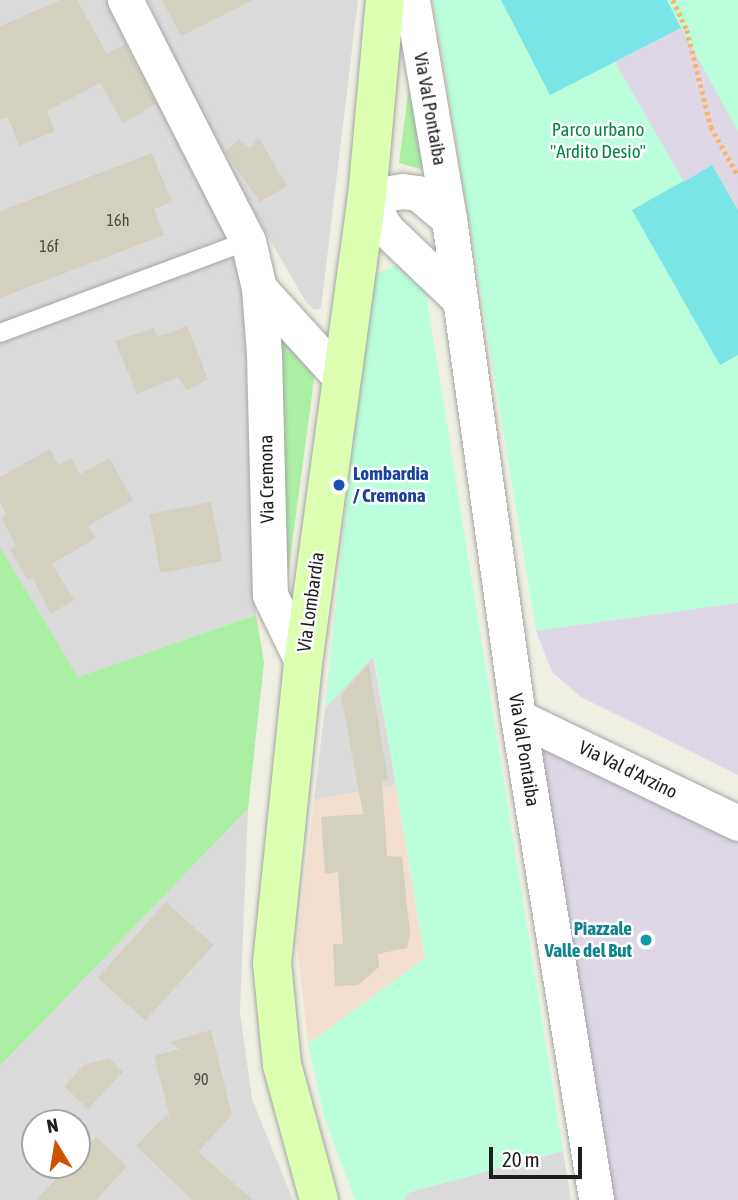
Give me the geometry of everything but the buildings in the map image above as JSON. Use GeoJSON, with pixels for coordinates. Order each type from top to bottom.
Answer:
{"type":"FeatureCollection","features":[{"type":"Feature","properties":{"kind":"street","name":"Via Cremona"},"geometry":{"type":"LineString","coordinates":[[125,0],[248,241],[259,288],[270,596],[303,663]]}},
{"type":"Feature","properties":{"kind":"street","name":"Via Lombardia"},"geometry":{"type":"LineString","coordinates":[[319,1200],[282,1065],[272,963],[303,663],[340,377],[367,197],[383,60],[385,0]]}},
{"type":"Feature","properties":{"kind":"street","name":"Via Val Pontaiba"},"geometry":{"type":"LineString","coordinates":[[412,0],[449,219],[518,717],[596,1200]]}},
{"type":"Feature","properties":{"kind":"street","name":"Via Val Pontaiba"},"geometry":{"type":"LineString","coordinates":[[367,197],[418,193],[449,219]]}},
{"type":"Feature","properties":{"kind":"street"},"geometry":{"type":"LineString","coordinates":[[367,197],[387,230],[425,263],[460,300]]}},
{"type":"Feature","properties":{"kind":"street"},"geometry":{"type":"LineString","coordinates":[[355,279],[369,264],[388,256],[425,263]]}},
{"type":"Feature","properties":{"kind":"street","name":"Via Cremona"},"geometry":{"type":"LineString","coordinates":[[259,288],[340,377]]}},
{"type":"Feature","properties":{"kind":"street","name":"Via Val d'Arzino"},"geometry":{"type":"LineString","coordinates":[[518,717],[738,823]]}},
{"type":"Feature","properties":{"kind":"lane"},"geometry":{"type":"LineString","coordinates":[[0,332],[248,241]]}},
{"type":"Feature","properties":{"kind":"path"},"geometry":{"type":"LineString","coordinates":[[673,0],[687,30],[711,127],[738,176]]}},
{"type":"Feature","properties":{"kind":"shaded area"},"geometry":{"type":"Polygon","coordinates":[[[0,0],[111,0],[126,44],[224,214],[243,276],[256,615],[78,677],[0,547],[0,0]]]}},
{"type":"Feature","properties":{"kind":"shaded area"},"geometry":{"type":"Polygon","coordinates":[[[147,0],[358,0],[321,308],[314,310],[306,302],[221,156],[147,0]]]}},
{"type":"Feature","properties":{"kind":"shaded area"},"geometry":{"type":"Polygon","coordinates":[[[501,0],[667,0],[681,28],[550,95],[501,0]]]}},
{"type":"Feature","properties":{"kind":"shaded area"},"geometry":{"type":"Polygon","coordinates":[[[681,28],[738,131],[738,210],[712,165],[684,182],[615,62],[681,28]]]}},
{"type":"Feature","properties":{"kind":"shaded area"},"geometry":{"type":"Polygon","coordinates":[[[712,165],[738,210],[738,355],[720,365],[632,210],[712,165]]]}},
{"type":"Feature","properties":{"kind":"shaded area"},"geometry":{"type":"Polygon","coordinates":[[[738,603],[738,775],[581,697],[552,672],[536,631],[738,603]]]}},
{"type":"Feature","properties":{"kind":"shaded area"},"geometry":{"type":"Polygon","coordinates":[[[373,656],[396,785],[314,800],[325,708],[373,656]]]}},
{"type":"Feature","properties":{"kind":"shaded area","name":"Piazzale Valle del But"},"geometry":{"type":"Polygon","coordinates":[[[518,717],[738,823],[738,1200],[596,1200],[518,717]]]}},
{"type":"Feature","properties":{"kind":"shaded area"},"geometry":{"type":"Polygon","coordinates":[[[396,785],[425,959],[308,1044],[297,946],[314,800],[396,785]]]}},
{"type":"Feature","properties":{"kind":"shaded area"},"geometry":{"type":"Polygon","coordinates":[[[248,809],[240,1012],[252,1099],[293,1200],[0,1200],[0,1066],[248,809]]]}},
{"type":"Feature","properties":{"kind":"shaded area"},"geometry":{"type":"Polygon","coordinates":[[[563,1151],[571,1200],[403,1200],[410,1192],[563,1151]]]}},
{"type":"Feature","properties":{"kind":"green space","name":"Parco urbano \"Ardito Desio\""},"geometry":{"type":"Polygon","coordinates":[[[433,0],[738,0],[738,603],[536,631],[433,0]]]}},
{"type":"Feature","properties":{"kind":"green space"},"geometry":{"type":"Polygon","coordinates":[[[413,56],[431,172],[399,163],[413,56]]]}},
{"type":"Feature","properties":{"kind":"green space"},"geometry":{"type":"Polygon","coordinates":[[[398,264],[424,282],[563,1151],[410,1192],[403,1200],[355,1200],[324,1116],[308,1044],[425,958],[374,656],[325,708],[368,299],[374,275],[398,264]]]}},
{"type":"Feature","properties":{"kind":"green space"},"geometry":{"type":"Polygon","coordinates":[[[279,333],[315,372],[286,590],[284,446],[279,333]]]}},
{"type":"Feature","properties":{"kind":"green space"},"geometry":{"type":"Polygon","coordinates":[[[0,547],[78,677],[256,615],[264,662],[248,809],[0,1066],[0,547]]]}},
{"type":"Feature","properties":{"kind":"place","name":"Lombardia / Cremona"},"geometry":{"type":"Point","coordinates":[339,485]}},
{"type":"Feature","properties":{"kind":"place","name":"Piazzale Valle del But"},"geometry":{"type":"Point","coordinates":[646,940]}}]}
